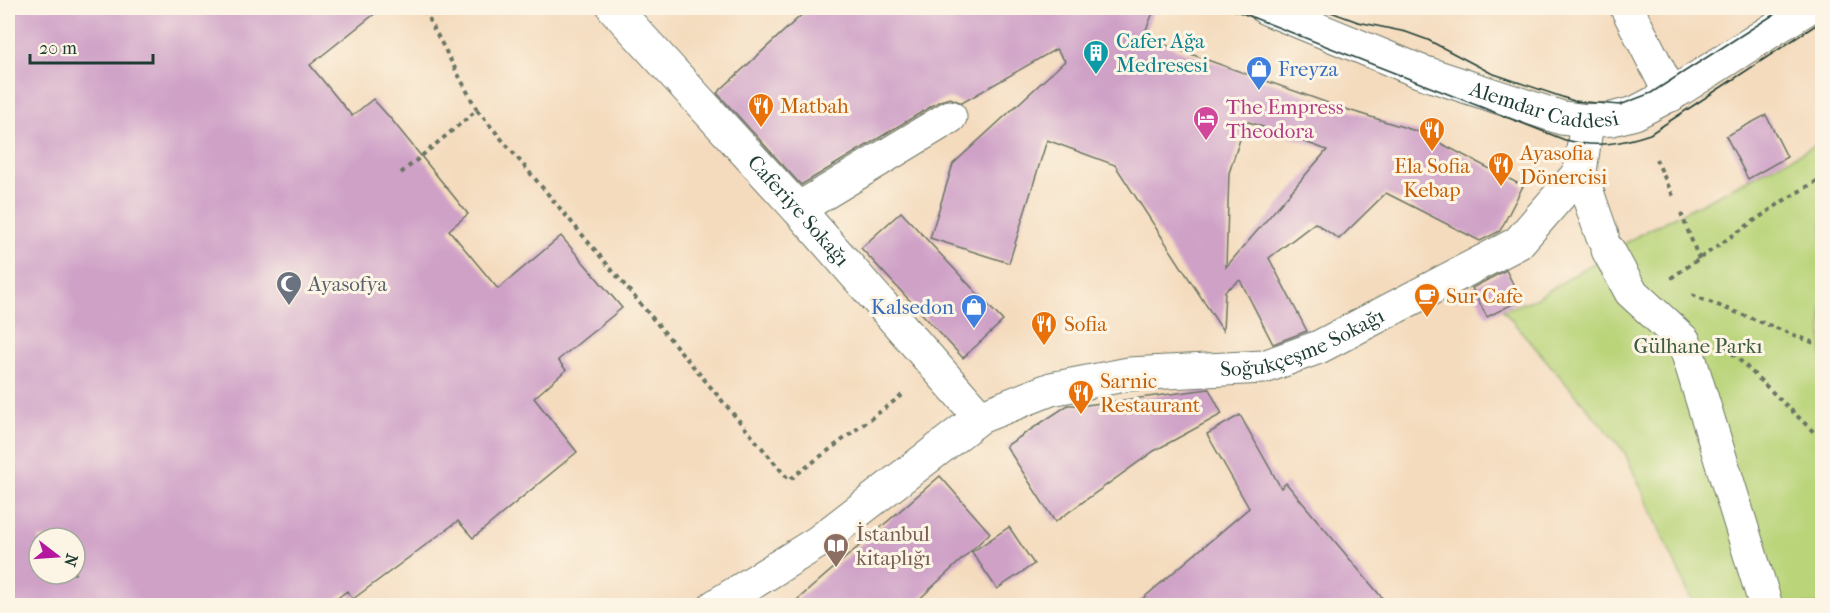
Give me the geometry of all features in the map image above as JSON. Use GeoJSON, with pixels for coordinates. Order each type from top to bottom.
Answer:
{"type":"FeatureCollection","features":[{"type":"Feature","properties":{"kind":"street","name":"Caferiye Sokağı"},"geometry":{"type":"LineString","coordinates":[[614,8],[798,209],[980,417]]}},
{"type":"Feature","properties":{"kind":"street","name":"Alemdar Caddesi"},"geometry":{"type":"LineString","coordinates":[[1266,8],[1419,71],[1562,118],[1587,121],[1612,119],[1635,113],[1671,95],[1807,8]]}},
{"type":"Feature","properties":{"kind":"street"},"geometry":{"type":"LineString","coordinates":[[1627,8],[1671,95]]}},
{"type":"Feature","properties":{"kind":"street"},"geometry":{"type":"LineString","coordinates":[[798,209],[950,117]]}},
{"type":"Feature","properties":{"kind":"street"},"geometry":{"type":"LineString","coordinates":[[1587,121],[1580,172],[1605,243],[1631,292],[1684,341],[1766,606]]}},
{"type":"Feature","properties":{"kind":"street","name":"Soğukçeşme Sokağı"},"geometry":{"type":"LineString","coordinates":[[715,606],[818,542],[980,417],[1051,389],[1129,374],[1264,367],[1319,347],[1518,243],[1580,172]]}},
{"type":"Feature","properties":{"kind":"path"},"geometry":{"type":"LineString","coordinates":[[423,8],[477,110],[789,480],[905,393]]}},
{"type":"Feature","properties":{"kind":"path"},"geometry":{"type":"LineString","coordinates":[[401,173],[477,110]]}},
{"type":"Feature","properties":{"kind":"path"},"geometry":{"type":"LineString","coordinates":[[1656,159],[1674,198]]}},
{"type":"Feature","properties":{"kind":"path"},"geometry":{"type":"LineString","coordinates":[[1663,284],[1783,201],[1822,178]]}},
{"type":"Feature","properties":{"kind":"path"},"geometry":{"type":"LineString","coordinates":[[1680,213],[1699,259]]}},
{"type":"Feature","properties":{"kind":"path"},"geometry":{"type":"LineString","coordinates":[[1684,292],[1822,346]]}},
{"type":"Feature","properties":{"kind":"path"},"geometry":{"type":"LineString","coordinates":[[1719,339],[1822,440]]}},
{"type":"Feature","properties":{"kind":"green space","name":"Gülhane Parkı"},"geometry":{"type":"Polygon","coordinates":[[[1822,142],[1822,605],[1694,605],[1624,451],[1503,310],[1535,299],[1639,235],[1822,142]]]}},
{"type":"Feature","properties":{"kind":"building","name":"Ayasofya"},"geometry":{"type":"Polygon","coordinates":[[[8,8],[382,8],[310,65],[352,116],[373,99],[391,119],[468,214],[449,230],[498,289],[561,236],[622,308],[558,360],[566,370],[534,398],[577,452],[473,538],[458,521],[353,599],[347,591],[327,606],[8,606],[8,8]]]}},
{"type":"Feature","properties":{"kind":"building"},"geometry":{"type":"Polygon","coordinates":[[[809,8],[1155,8],[1143,37],[1342,108],[1419,132],[1523,186],[1500,231],[1480,241],[1386,193],[1339,239],[1315,223],[1269,258],[1307,331],[1273,344],[1240,280],[1225,291],[1223,331],[1115,165],[1047,140],[1009,263],[930,238],[953,164],[1065,61],[1056,49],[962,103],[950,98],[940,101],[801,185],[717,93],[809,8]],[[1246,121],[1229,173],[1226,267],[1327,150],[1246,121]]]}},
{"type":"Feature","properties":{"kind":"building"},"geometry":{"type":"Polygon","coordinates":[[[1766,115],[1787,157],[1748,179],[1726,136],[1766,115]]]}},
{"type":"Feature","properties":{"kind":"building"},"geometry":{"type":"Polygon","coordinates":[[[901,212],[1003,321],[963,358],[861,248],[901,212]]]}},
{"type":"Feature","properties":{"kind":"building"},"geometry":{"type":"Polygon","coordinates":[[[1506,270],[1521,300],[1487,317],[1472,288],[1506,270]]]}},
{"type":"Feature","properties":{"kind":"building"},"geometry":{"type":"Polygon","coordinates":[[[1209,389],[1222,414],[1154,451],[1055,522],[1006,446],[1068,405],[1086,405],[1209,389]]]}},
{"type":"Feature","properties":{"kind":"building"},"geometry":{"type":"Polygon","coordinates":[[[1240,415],[1281,488],[1286,483],[1389,606],[1134,606],[1249,508],[1207,434],[1240,415]]]}},
{"type":"Feature","properties":{"kind":"building"},"geometry":{"type":"Polygon","coordinates":[[[940,476],[990,533],[912,606],[790,606],[940,476]]]}},
{"type":"Feature","properties":{"kind":"building"},"geometry":{"type":"Polygon","coordinates":[[[1009,527],[1034,564],[997,589],[972,552],[1009,527]]]}},
{"type":"Feature","properties":{"kind":"tram line"},"geometry":{"type":"LineString","coordinates":[[1229,8],[1565,140],[1587,144],[1618,142],[1650,134],[1822,21]]}},
{"type":"Feature","properties":{"kind":"tram line"},"geometry":{"type":"LineString","coordinates":[[1320,8],[1358,22],[1406,32],[1428,40],[1491,73],[1574,101],[1620,105],[1651,93],[1784,8]]}},
{"type":"Feature","properties":{"kind":"place","name":"Cafer Ağa Medresesi"},"geometry":{"type":"Point","coordinates":[1096,76]}},
{"type":"Feature","properties":{"kind":"place","name":"Freyza"},"geometry":{"type":"Point","coordinates":[1259,92]}},
{"type":"Feature","properties":{"kind":"place","name":"Matbah"},"geometry":{"type":"Point","coordinates":[761,129]}},
{"type":"Feature","properties":{"kind":"place","name":"The Empress Theodora"},"geometry":{"type":"Point","coordinates":[1206,142]}},
{"type":"Feature","properties":{"kind":"place","name":"Ela Sofia Kebap"},"geometry":{"type":"Point","coordinates":[1432,153]}},
{"type":"Feature","properties":{"kind":"place","name":"Ayasofia Dönercisi"},"geometry":{"type":"Point","coordinates":[1501,188]}},
{"type":"Feature","properties":{"kind":"place","name":"Ayasofya"},"geometry":{"type":"Point","coordinates":[289,307]}},
{"type":"Feature","properties":{"kind":"place","name":"Sur Cafe"},"geometry":{"type":"Point","coordinates":[1427,319]}},
{"type":"Feature","properties":{"kind":"place","name":"Kalsedon"},"geometry":{"type":"Point","coordinates":[974,330]}},
{"type":"Feature","properties":{"kind":"place","name":"Sofia"},"geometry":{"type":"Point","coordinates":[1044,347]}},
{"type":"Feature","properties":{"kind":"place","name":"Sarnic Restaurant"},"geometry":{"type":"Point","coordinates":[1081,416]}},
{"type":"Feature","properties":{"kind":"place","name":"İstanbul kitaplığı"},"geometry":{"type":"Point","coordinates":[836,569]}}]}
